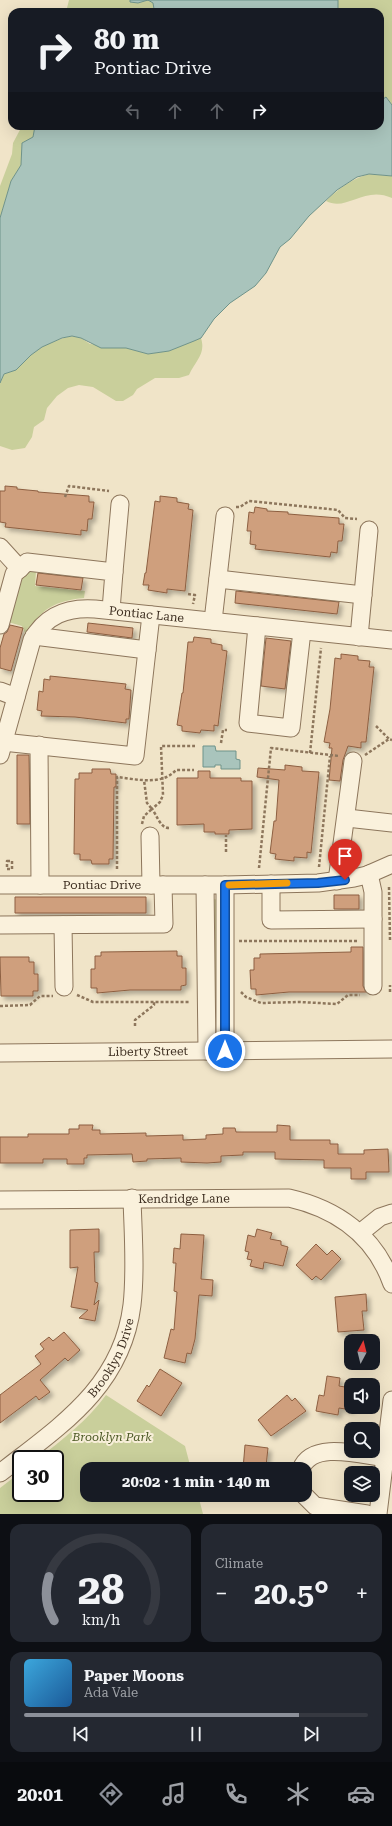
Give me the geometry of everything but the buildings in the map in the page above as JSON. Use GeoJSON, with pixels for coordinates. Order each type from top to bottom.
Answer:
{"type":"FeatureCollection","features":[{"type":"Feature","properties":{"kind":"street"},"geometry":{"type":"LineString","coordinates":[[111,610],[120,504]]}},
{"type":"Feature","properties":{"kind":"street"},"geometry":{"type":"LineString","coordinates":[[213,621],[229,511]]}},
{"type":"Feature","properties":{"kind":"street"},"geometry":{"type":"LineString","coordinates":[[359,637],[363,594],[363,524]]}},
{"type":"Feature","properties":{"kind":"street"},"geometry":{"type":"LineString","coordinates":[[0,547],[20,569]]}},
{"type":"Feature","properties":{"kind":"street"},"geometry":{"type":"LineString","coordinates":[[0,625],[14,574],[28,562],[114,572]]}},
{"type":"Feature","properties":{"kind":"street"},"geometry":{"type":"LineString","coordinates":[[218,579],[363,594]]}},
{"type":"Feature","properties":{"kind":"street","name":"Pontiac Lane"},"geometry":{"type":"LineString","coordinates":[[2,748],[8,694],[34,636],[43,624],[50,618],[66,611],[85,608],[111,610],[392,640]]}},
{"type":"Feature","properties":{"kind":"street"},"geometry":{"type":"LineString","coordinates":[[2,748],[39,746],[135,756],[151,615]]}},
{"type":"Feature","properties":{"kind":"street"},"geometry":{"type":"LineString","coordinates":[[257,626],[248,723],[291,728],[302,630]]}},
{"type":"Feature","properties":{"kind":"street"},"geometry":{"type":"LineString","coordinates":[[34,636],[147,650]]}},
{"type":"Feature","properties":{"kind":"street"},"geometry":{"type":"LineString","coordinates":[[39,746],[40,885]]}},
{"type":"Feature","properties":{"kind":"street"},"geometry":{"type":"LineString","coordinates":[[336,881],[347,818],[353,759]]}},
{"type":"Feature","properties":{"kind":"street"},"geometry":{"type":"LineString","coordinates":[[347,818],[392,823]]}},
{"type":"Feature","properties":{"kind":"street"},"geometry":{"type":"LineString","coordinates":[[0,925],[164,924],[145,831]]}},
{"type":"Feature","properties":{"kind":"street","name":"Pontiac Drive"},"geometry":{"type":"LineString","coordinates":[[0,885],[225,885],[336,881],[369,874],[392,864]]}},
{"type":"Feature","properties":{"kind":"street"},"geometry":{"type":"LineString","coordinates":[[367,990],[373,919],[373,892],[369,874]]}},
{"type":"Feature","properties":{"kind":"street"},"geometry":{"type":"LineString","coordinates":[[271,884],[271,920],[373,919]]}},
{"type":"Feature","properties":{"kind":"street"},"geometry":{"type":"LineString","coordinates":[[204,885],[207,1051]]}},
{"type":"Feature","properties":{"kind":"street"},"geometry":{"type":"LineString","coordinates":[[225,885],[225,1051]]}},
{"type":"Feature","properties":{"kind":"street"},"geometry":{"type":"LineString","coordinates":[[63,925],[64,993]]}},
{"type":"Feature","properties":{"kind":"street","name":"Liberty Street"},"geometry":{"type":"LineString","coordinates":[[0,1053],[392,1049]]}},
{"type":"Feature","properties":{"kind":"street","name":"Brooklyn Drive"},"geometry":{"type":"LineString","coordinates":[[0,1474],[58,1428],[84,1405],[99,1386],[118,1355],[124,1339],[132,1304],[132,1198]]}},
{"type":"Feature","properties":{"kind":"street","name":"Kendridge Lane"},"geometry":{"type":"LineString","coordinates":[[0,1200],[289,1198],[324,1209],[342,1219],[360,1233],[372,1247],[388,1261],[392,1284]]}},
{"type":"Feature","properties":{"kind":"street"},"geometry":{"type":"LineString","coordinates":[[360,1233],[380,1217],[392,1213]]}},
{"type":"Feature","properties":{"kind":"street"},"geometry":{"type":"LineString","coordinates":[[378,1514],[392,1400]]}},
{"type":"Feature","properties":{"kind":"street"},"geometry":{"type":"LineString","coordinates":[[305,1462],[312,1455],[325,1452],[385,1458]]}},
{"type":"Feature","properties":{"kind":"street"},"geometry":{"type":"LineString","coordinates":[[311,1502],[315,1506],[367,1514]]}},
{"type":"Feature","properties":{"kind":"path"},"geometry":{"type":"LineString","coordinates":[[65,497],[69,486],[109,491]]}},
{"type":"Feature","properties":{"kind":"path"},"geometry":{"type":"LineString","coordinates":[[229,511],[240,507],[249,501],[338,510],[346,518],[363,524]]}},
{"type":"Feature","properties":{"kind":"path"},"geometry":{"type":"LineString","coordinates":[[187,603],[194,604],[195,595],[188,594]]}},
{"type":"Feature","properties":{"kind":"path"},"geometry":{"type":"LineString","coordinates":[[310,753],[321,644]]}},
{"type":"Feature","properties":{"kind":"path"},"geometry":{"type":"LineString","coordinates":[[259,868],[271,748],[353,759],[390,740],[376,726]]}},
{"type":"Feature","properties":{"kind":"path"},"geometry":{"type":"LineString","coordinates":[[221,743],[221,732],[223,730],[227,730]]}},
{"type":"Feature","properties":{"kind":"path"},"geometry":{"type":"LineString","coordinates":[[145,831],[144,816],[160,802],[163,795],[161,779],[161,746],[195,746]]}},
{"type":"Feature","properties":{"kind":"path"},"geometry":{"type":"LineString","coordinates":[[319,867],[330,756]]}},
{"type":"Feature","properties":{"kind":"path"},"geometry":{"type":"LineString","coordinates":[[117,869],[117,777],[144,780],[161,779],[172,775],[176,770],[194,770]]}},
{"type":"Feature","properties":{"kind":"path"},"geometry":{"type":"LineString","coordinates":[[144,780],[147,804],[157,815],[161,824],[165,828],[169,828]]}},
{"type":"Feature","properties":{"kind":"path"},"geometry":{"type":"LineString","coordinates":[[226,835],[226,852]]}},
{"type":"Feature","properties":{"kind":"path"},"geometry":{"type":"LineString","coordinates":[[238,935],[238,948]]}},
{"type":"Feature","properties":{"kind":"path"},"geometry":{"type":"LineString","coordinates":[[238,941],[360,941]]}},
{"type":"Feature","properties":{"kind":"path"},"geometry":{"type":"LineString","coordinates":[[240,987],[240,992],[246,997],[261,1004],[300,1002],[337,1004],[348,995],[367,990]]}},
{"type":"Feature","properties":{"kind":"path"},"geometry":{"type":"LineString","coordinates":[[0,1006],[30,1005],[40,996],[64,993],[80,995],[93,1002],[189,1002]]}},
{"type":"Feature","properties":{"kind":"path"},"geometry":{"type":"LineString","coordinates":[[135,1026],[135,1020],[154,1005],[154,1002]]}},
{"type":"Feature","properties":{"kind":"green space"},"geometry":{"type":"Polygon","coordinates":[[[69,0],[130,0],[131,2],[138,3],[148,0],[153,3],[154,8],[67,8],[69,0]]]}},
{"type":"Feature","properties":{"kind":"green space"},"geometry":{"type":"Polygon","coordinates":[[[338,0],[392,0],[392,105],[386,97],[384,98],[384,8],[338,8],[338,0]]]}},
{"type":"Feature","properties":{"kind":"green space"},"geometry":{"type":"Polygon","coordinates":[[[20,130],[34,130],[33,137],[22,143],[21,165],[11,181],[0,218],[0,186],[12,154],[13,143],[20,130]]]}},
{"type":"Feature","properties":{"kind":"green space"},"geometry":{"type":"Polygon","coordinates":[[[369,174],[392,176],[392,198],[382,195],[373,195],[364,196],[341,203],[326,201],[346,184],[369,174]]]}},
{"type":"Feature","properties":{"kind":"green space"},"geometry":{"type":"Polygon","coordinates":[[[72,336],[81,338],[90,344],[126,348],[148,354],[169,351],[201,338],[202,348],[200,357],[189,375],[179,378],[155,378],[137,389],[133,395],[123,401],[116,401],[93,387],[79,385],[68,388],[57,396],[47,408],[44,420],[34,427],[32,437],[25,448],[12,450],[0,446],[0,383],[4,374],[16,368],[28,357],[46,345],[72,336]]]}},
{"type":"Feature","properties":{"kind":"green space"},"geometry":{"type":"Polygon","coordinates":[[[26,571],[36,571],[35,586],[85,591],[84,598],[65,601],[50,607],[38,617],[27,633],[25,633],[22,626],[8,622],[17,580],[26,571]]]}},
{"type":"Feature","properties":{"kind":"green space"},"geometry":{"type":"Polygon","coordinates":[[[215,899],[218,901],[217,1022],[215,1022],[212,900],[215,899]]]}},
{"type":"Feature","properties":{"kind":"green space","name":"Brooklyn Park"},"geometry":{"type":"Polygon","coordinates":[[[106,1395],[185,1446],[189,1462],[80,1462],[80,1502],[200,1502],[203,1514],[0,1514],[0,1488],[12,1479],[12,1502],[64,1502],[64,1450],[49,1450],[83,1421],[106,1395]]]}},
{"type":"Feature","properties":{"kind":"water"},"geometry":{"type":"Polygon","coordinates":[[[130,0],[148,0],[138,3],[130,2],[130,0]]]}},
{"type":"Feature","properties":{"kind":"water"},"geometry":{"type":"Polygon","coordinates":[[[148,0],[338,0],[338,8],[154,8],[153,3],[148,0]]]}},
{"type":"Feature","properties":{"kind":"water"},"geometry":{"type":"Polygon","coordinates":[[[386,97],[392,105],[392,176],[369,174],[357,177],[337,190],[309,216],[290,239],[280,247],[266,273],[255,286],[230,303],[214,319],[201,338],[169,351],[148,354],[126,348],[101,348],[81,338],[72,336],[62,338],[42,347],[31,355],[16,370],[4,374],[0,383],[0,218],[11,181],[21,165],[22,143],[33,137],[34,130],[384,130],[384,98],[386,97]]]}},
{"type":"Feature","properties":{"kind":"water"},"geometry":{"type":"Polygon","coordinates":[[[203,746],[215,746],[216,751],[236,751],[236,759],[240,760],[240,769],[221,769],[221,765],[215,765],[215,767],[203,767],[203,746]]]}},
{"type":"Feature","properties":{"kind":"slow traffic"},"geometry":{"type":"LineString","coordinates":[[229,885],[287,883]]}},
{"type":"Feature","properties":{"kind":"route"},"geometry":{"type":"LineString","coordinates":[[225,1051],[225,885],[318,883],[345,880]]}}]}
